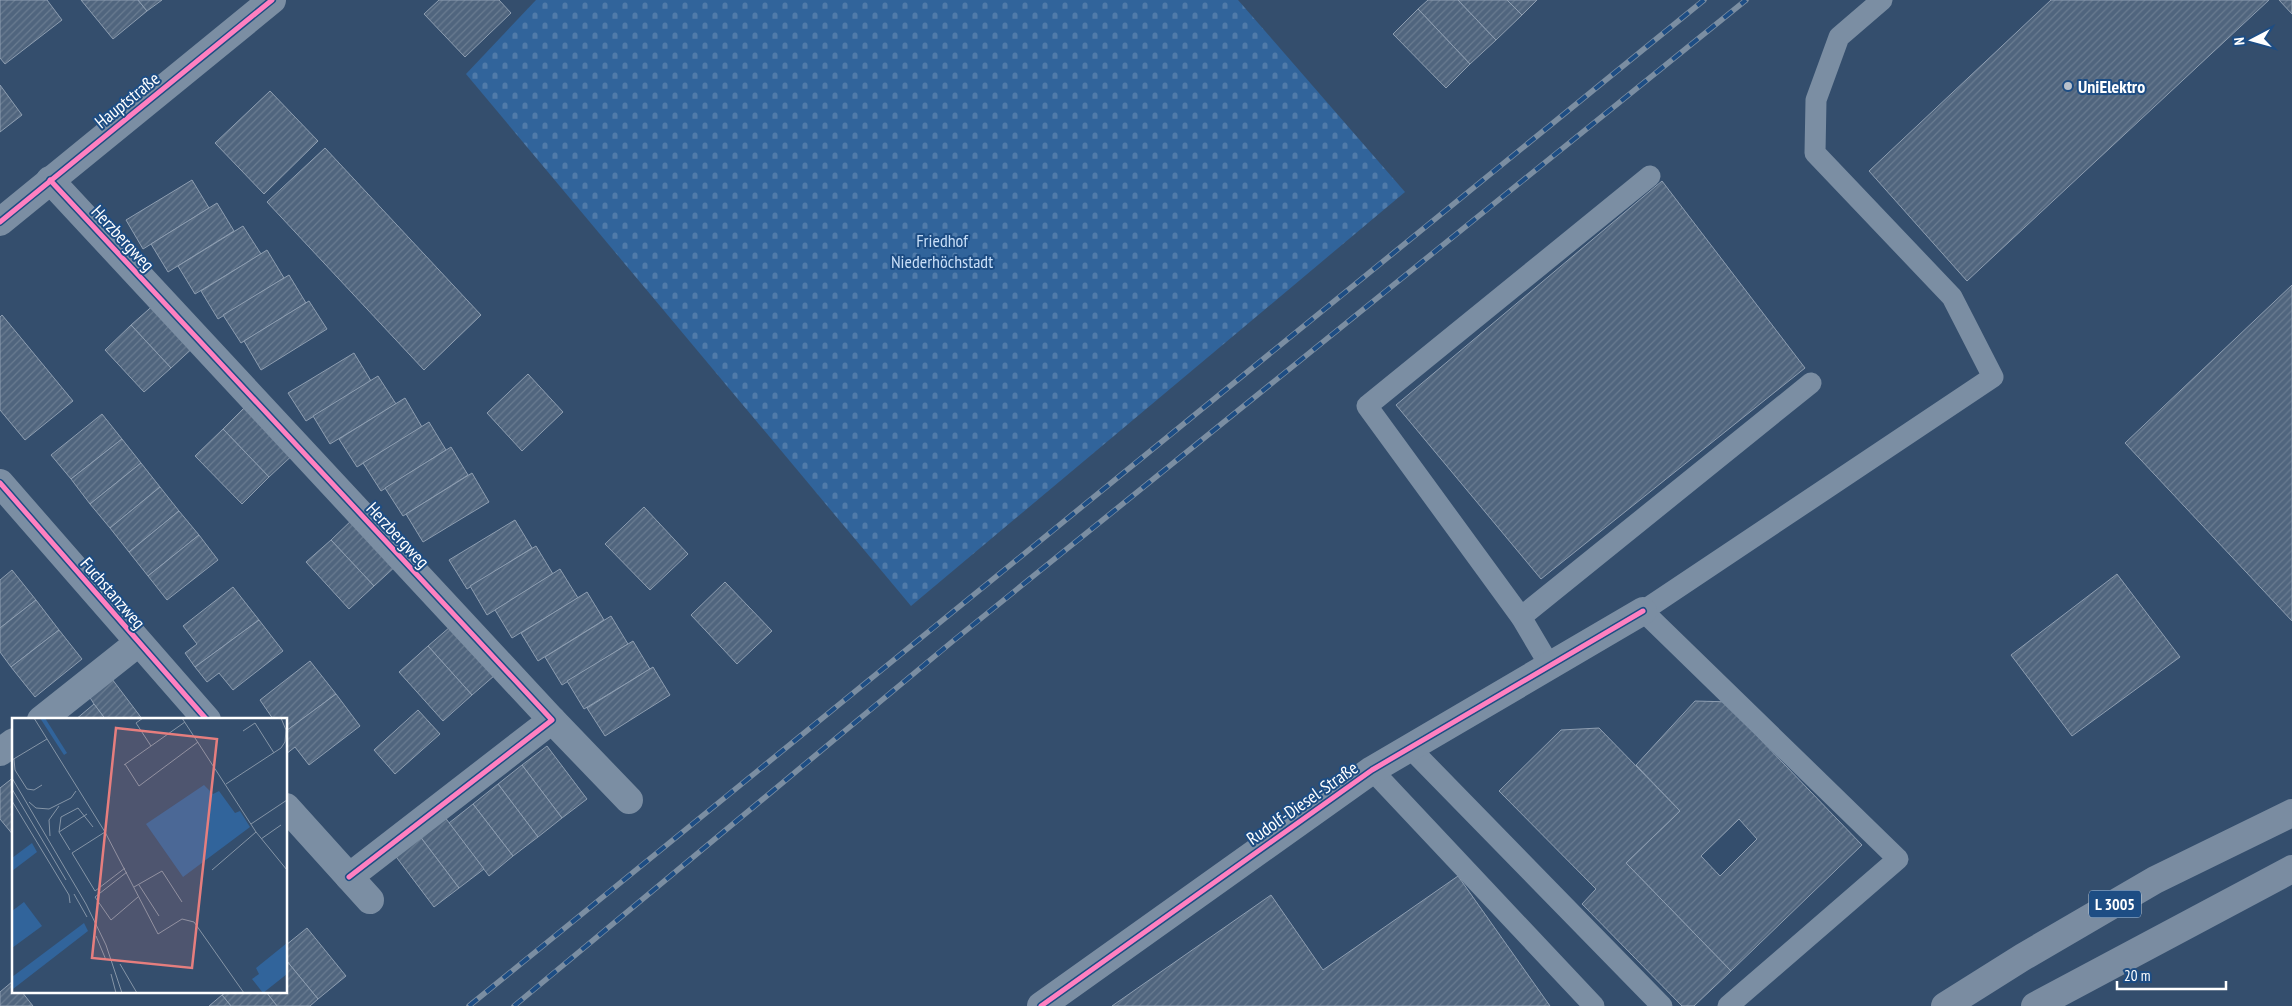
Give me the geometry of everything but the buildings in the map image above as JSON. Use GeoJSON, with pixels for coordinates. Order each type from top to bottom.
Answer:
{"type":"FeatureCollection","features":[{"type":"Feature","properties":{"kind":"highway","name":"L 3005"},"geometry":{"type":"LineString","coordinates":[[1945,1006],[2023,957],[2155,880],[2292,813]]}},
{"type":"Feature","properties":{"kind":"highway"},"geometry":{"type":"LineString","coordinates":[[2035,1006],[2292,868]]}},
{"type":"Feature","properties":{"kind":"street","name":"Hauptstraße"},"geometry":{"type":"LineString","coordinates":[[0,222],[272,0]]}},
{"type":"Feature","properties":{"kind":"street","name":"Herzbergweg"},"geometry":{"type":"LineString","coordinates":[[50,180],[552,720],[629,800]]}},
{"type":"Feature","properties":{"kind":"street","name":"Fuchstanzweg"},"geometry":{"type":"LineString","coordinates":[[0,483],[205,718]]}},
{"type":"Feature","properties":{"kind":"street","name":"Rudolf-Diesel-Straße"},"geometry":{"type":"LineString","coordinates":[[1041,1006],[1372,770],[1643,611]]}},
{"type":"Feature","properties":{"kind":"street","name":"Fuchstanzweg"},"geometry":{"type":"LineString","coordinates":[[44,718],[138,643]]}},
{"type":"Feature","properties":{"kind":"street"},"geometry":{"type":"LineString","coordinates":[[349,877],[552,720]]}},
{"type":"Feature","properties":{"kind":"street"},"geometry":{"type":"LineString","coordinates":[[0,752],[12,743]]}},
{"type":"Feature","properties":{"kind":"street"},"geometry":{"type":"LineString","coordinates":[[288,809],[370,900]]}},
{"type":"Feature","properties":{"kind":"lane"},"geometry":{"type":"LineString","coordinates":[[1728,1006],[1898,859],[1643,611],[1993,377],[1952,296],[1815,153],[1816,100],[1839,37],[1882,0]]}},
{"type":"Feature","properties":{"kind":"lane"},"geometry":{"type":"LineString","coordinates":[[1550,666],[1521,617],[1367,406],[1650,176]]}},
{"type":"Feature","properties":{"kind":"lane"},"geometry":{"type":"LineString","coordinates":[[1521,617],[1811,383]]}},
{"type":"Feature","properties":{"kind":"lane"},"geometry":{"type":"LineString","coordinates":[[1410,749],[1662,1006]]}},
{"type":"Feature","properties":{"kind":"lane"},"geometry":{"type":"LineString","coordinates":[[1372,770],[1594,1006]]}},
{"type":"Feature","properties":{"kind":"green space","name":"Friedhof Niederhöchstadt"},"geometry":{"type":"Polygon","coordinates":[[[536,0],[1238,0],[1405,192],[911,606],[466,74],[536,0]]]}},
{"type":"Feature","properties":{"kind":"railway"},"geometry":{"type":"LineString","coordinates":[[469,1006],[1704,0]]}},
{"type":"Feature","properties":{"kind":"railway"},"geometry":{"type":"LineString","coordinates":[[514,1006],[953,641],[1746,0]]}},
{"type":"Feature","properties":{"kind":"cycle path"},"geometry":{"type":"LineString","coordinates":[[0,222],[272,0]]}},
{"type":"Feature","properties":{"kind":"cycle path"},"geometry":{"type":"LineString","coordinates":[[50,180],[552,720],[349,877]]}},
{"type":"Feature","properties":{"kind":"cycle path"},"geometry":{"type":"LineString","coordinates":[[0,483],[205,718]]}},
{"type":"Feature","properties":{"kind":"cycle path"},"geometry":{"type":"LineString","coordinates":[[1041,1006],[1372,770],[1643,611]]}},
{"type":"Feature","properties":{"kind":"place","name":"UniElektro"},"geometry":{"type":"Point","coordinates":[2068,86]}}]}
